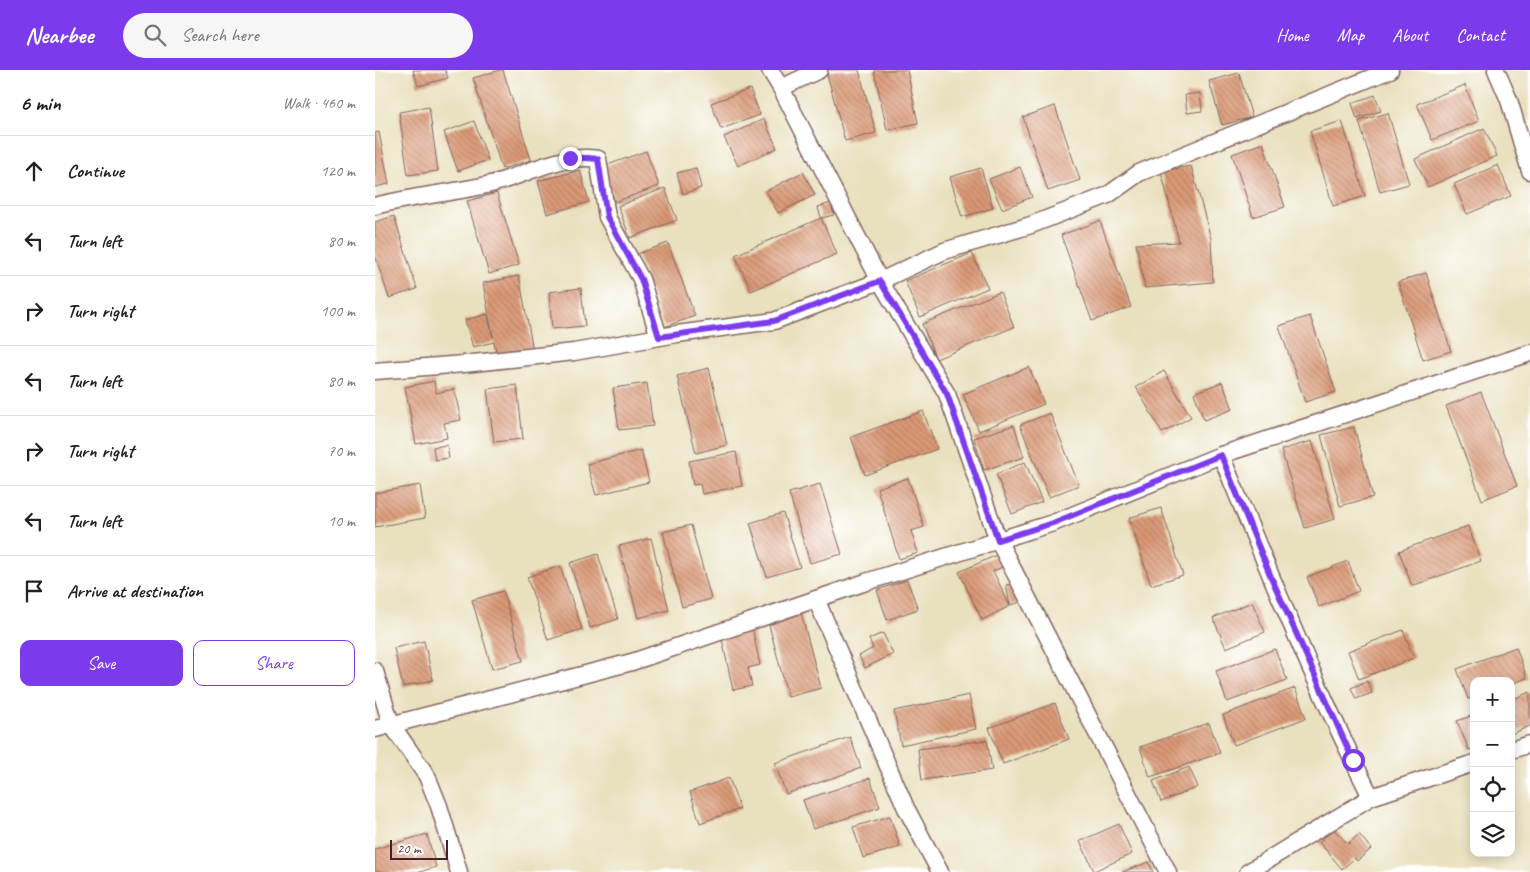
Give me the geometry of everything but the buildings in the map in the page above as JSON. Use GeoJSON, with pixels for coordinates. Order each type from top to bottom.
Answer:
{"type":"FeatureCollection","features":[{"type":"Feature","properties":{"kind":"street"},"geometry":{"type":"LineString","coordinates":[[770,70],[880,281],[947,394],[998,540],[1168,872]]}},
{"type":"Feature","properties":{"kind":"street"},"geometry":{"type":"LineString","coordinates":[[781,88],[819,70]]}},
{"type":"Feature","properties":{"kind":"street"},"geometry":{"type":"LineString","coordinates":[[375,371],[574,352],[659,337],[774,321],[880,281],[944,251],[1031,225],[1108,195],[1139,172],[1390,70]]}},
{"type":"Feature","properties":{"kind":"street"},"geometry":{"type":"LineString","coordinates":[[1495,70],[1509,100],[1530,171]]}},
{"type":"Feature","properties":{"kind":"street"},"geometry":{"type":"LineString","coordinates":[[375,206],[491,184],[570,158],[598,159],[607,217],[641,279],[659,337]]}},
{"type":"Feature","properties":{"kind":"street"},"geometry":{"type":"LineString","coordinates":[[375,729],[632,662],[866,582],[1053,523],[1221,455],[1530,353]]}},
{"type":"Feature","properties":{"kind":"street"},"geometry":{"type":"LineString","coordinates":[[1221,455],[1271,577],[1371,796]]}},
{"type":"Feature","properties":{"kind":"street"},"geometry":{"type":"LineString","coordinates":[[816,599],[906,808],[940,872]]}},
{"type":"Feature","properties":{"kind":"street"},"geometry":{"type":"LineString","coordinates":[[375,671],[391,724],[427,776],[439,806],[459,872]]}},
{"type":"Feature","properties":{"kind":"street"},"geometry":{"type":"LineString","coordinates":[[1515,749],[1530,744]]}},
{"type":"Feature","properties":{"kind":"street"},"geometry":{"type":"LineString","coordinates":[[1248,872],[1371,796],[1470,764]]}},
{"type":"Feature","properties":{"kind":"route"},"geometry":{"type":"LineString","coordinates":[[570,158],[598,159],[607,217],[641,279],[659,337],[774,321],[880,281],[947,394],[998,540],[1053,523],[1221,455],[1271,577],[1353,760]]}}]}
